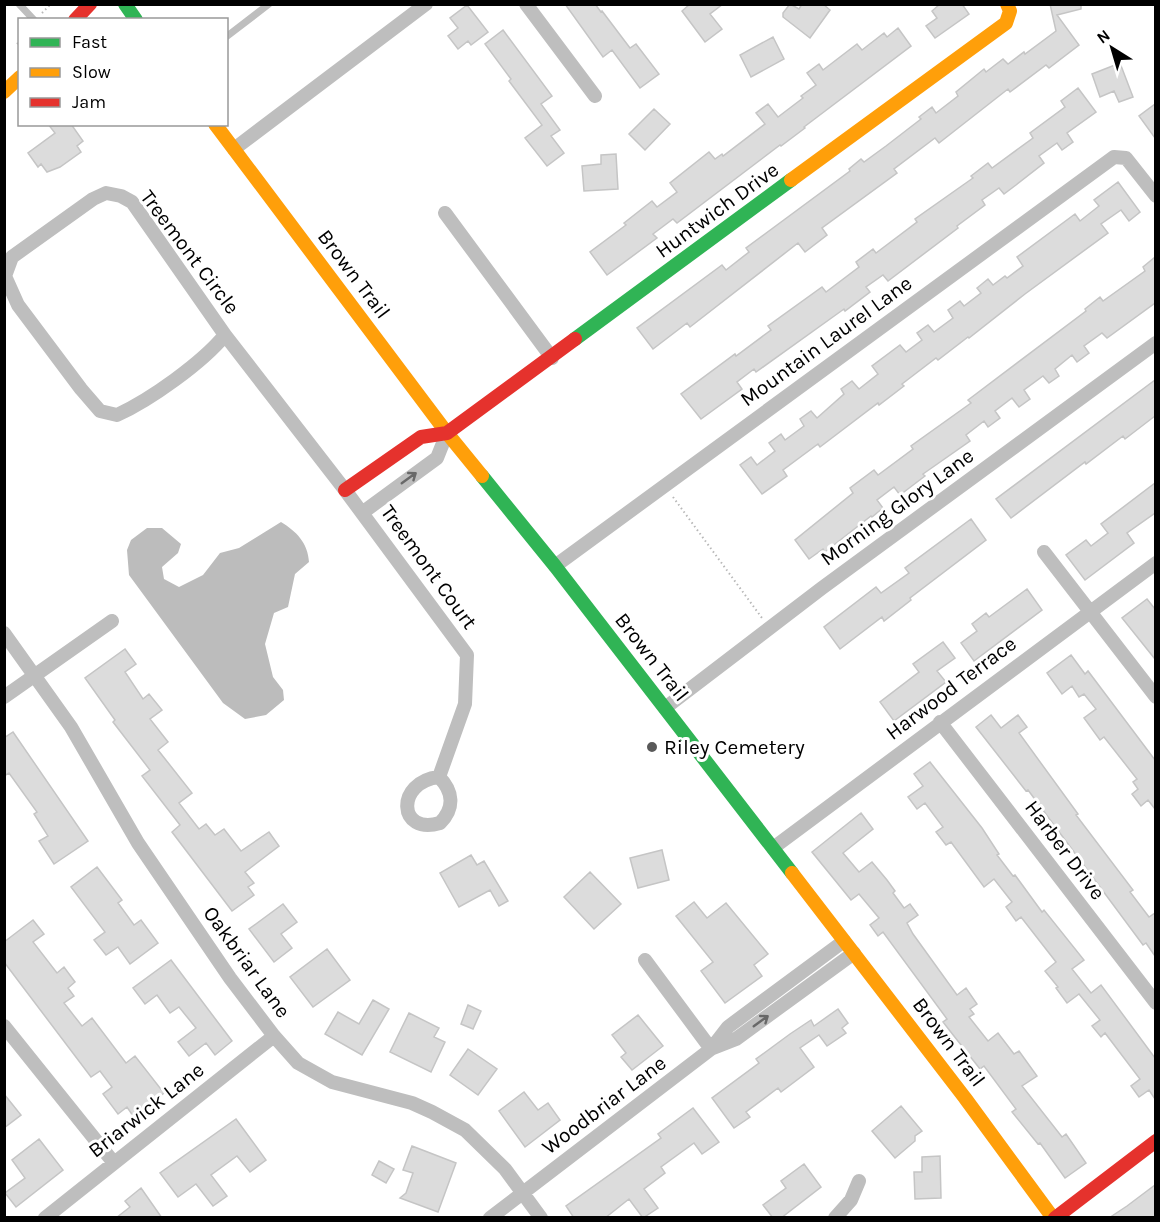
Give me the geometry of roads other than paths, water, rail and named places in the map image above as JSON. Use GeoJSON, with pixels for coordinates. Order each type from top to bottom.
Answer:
{"type":"FeatureCollection","features":[{"type":"Feature","properties":{"kind":"street"},"geometry":{"type":"LineString","coordinates":[[77,18],[90,4]]}},
{"type":"Feature","properties":{"kind":"street"},"geometry":{"type":"LineString","coordinates":[[125,4],[135,18]]}},
{"type":"Feature","properties":{"kind":"street"},"geometry":{"type":"LineString","coordinates":[[234,148],[426,4]]}},
{"type":"Feature","properties":{"kind":"street"},"geometry":{"type":"LineString","coordinates":[[526,4],[595,96]]}},
{"type":"Feature","properties":{"kind":"street","name":"Huntwich Drive"},"geometry":{"type":"LineString","coordinates":[[447,433],[1006,23],[1008,10]]}},
{"type":"Feature","properties":{"kind":"street"},"geometry":{"type":"LineString","coordinates":[[4,92],[18,78]]}},
{"type":"Feature","properties":{"kind":"street","name":"Brown Trail"},"geometry":{"type":"LineString","coordinates":[[217,126],[447,433],[555,566],[665,708],[1054,1218]]}},
{"type":"Feature","properties":{"kind":"street","name":"Mountain Laurel Lane"},"geometry":{"type":"LineString","coordinates":[[555,566],[1114,157],[1125,158],[1155,196]]}},
{"type":"Feature","properties":{"kind":"street","name":"Treemont Circle"},"geometry":{"type":"LineString","coordinates":[[225,335],[212,350],[137,406],[117,415],[100,411],[18,305],[5,276],[12,257],[93,199],[106,193],[122,196],[132,202],[225,335],[345,490]]}},
{"type":"Feature","properties":{"kind":"street"},"geometry":{"type":"LineString","coordinates":[[445,213],[552,358]]}},
{"type":"Feature","properties":{"kind":"street","name":"Morning Glory Lane"},"geometry":{"type":"LineString","coordinates":[[665,708],[1155,343]]}},
{"type":"Feature","properties":{"kind":"street"},"geometry":{"type":"LineString","coordinates":[[345,490],[421,437],[447,433]]}},
{"type":"Feature","properties":{"kind":"street"},"geometry":{"type":"LineString","coordinates":[[362,513],[437,458],[447,433]]}},
{"type":"Feature","properties":{"kind":"street","name":"Treemont Court"},"geometry":{"type":"LineString","coordinates":[[345,490],[467,655],[465,704],[439,777]]}},
{"type":"Feature","properties":{"kind":"street"},"geometry":{"type":"LineString","coordinates":[[1044,552],[1155,697]]}},
{"type":"Feature","properties":{"kind":"street","name":"Harwood Terrace"},"geometry":{"type":"LineString","coordinates":[[773,848],[1155,562]]}},
{"type":"Feature","properties":{"kind":"street"},"geometry":{"type":"LineString","coordinates":[[4,697],[112,621]]}},
{"type":"Feature","properties":{"kind":"street","name":"Oakbriar Lane"},"geometry":{"type":"LineString","coordinates":[[4,633],[71,727],[138,843],[230,978],[274,1036],[298,1063],[332,1082],[412,1103],[465,1130],[505,1169],[541,1218]]}},
{"type":"Feature","properties":{"kind":"street","name":"Harber Drive"},"geometry":{"type":"LineString","coordinates":[[940,722],[1155,1003]]}},
{"type":"Feature","properties":{"kind":"street","name":"Woodbriar Lane"},"geometry":{"type":"LineString","coordinates":[[490,1218],[711,1049],[728,1027],[844,941]]}},
{"type":"Feature","properties":{"kind":"street","name":"Woodbriar Lane"},"geometry":{"type":"LineString","coordinates":[[711,1049],[736,1040],[854,953]]}},
{"type":"Feature","properties":{"kind":"street"},"geometry":{"type":"LineString","coordinates":[[645,960],[711,1049]]}},
{"type":"Feature","properties":{"kind":"street"},"geometry":{"type":"LineString","coordinates":[[4,1026],[114,1163]]}},
{"type":"Feature","properties":{"kind":"street","name":"Briarwick Lane"},"geometry":{"type":"LineString","coordinates":[[45,1218],[274,1036]]}},
{"type":"Feature","properties":{"kind":"street"},"geometry":{"type":"LineString","coordinates":[[1054,1218],[1155,1141]]}},
{"type":"Feature","properties":{"kind":"street"},"geometry":{"type":"LineString","coordinates":[[835,1218],[851,1200],[860,1181]]}},
{"type":"Feature","properties":{"kind":"lane"},"geometry":{"type":"LineString","coordinates":[[19,4],[33,18]]}},
{"type":"Feature","properties":{"kind":"lane"},"geometry":{"type":"LineString","coordinates":[[228,35],[269,4]]}},
{"type":"Feature","properties":{"kind":"place","name":"Riley Cemetery"},"geometry":{"type":"Point","coordinates":[652,747]}}]}
